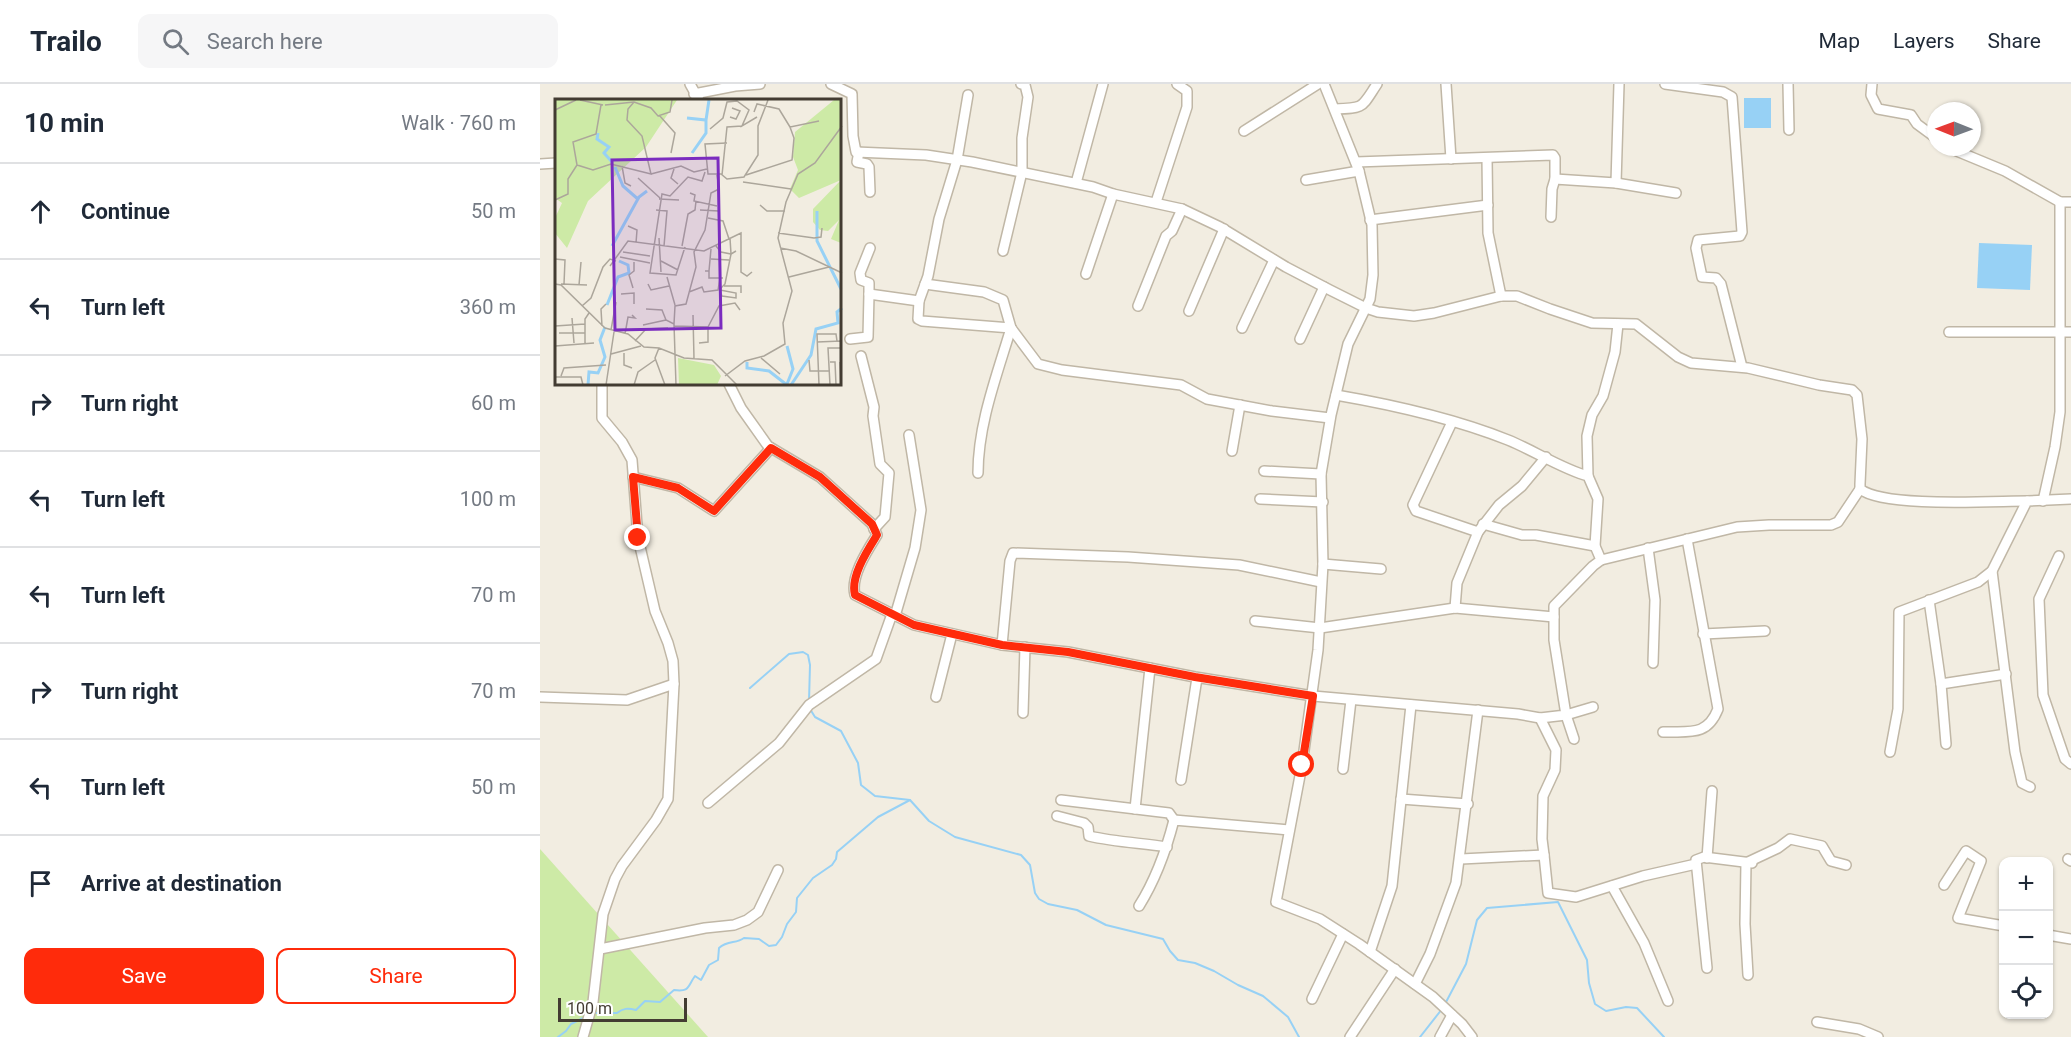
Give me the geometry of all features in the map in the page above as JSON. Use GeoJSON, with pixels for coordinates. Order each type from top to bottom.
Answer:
{"type":"FeatureCollection","features":[{"type":"Feature","properties":{"kind":"street"},"geometry":{"type":"LineString","coordinates":[[690,84],[697,97],[735,86],[760,84]]}},
{"type":"Feature","properties":{"kind":"street"},"geometry":{"type":"LineString","coordinates":[[831,84],[852,94],[853,136],[856,152],[926,155],[957,160],[1077,183],[1113,194],[1182,209],[1224,229],[1274,260],[1366,308],[1393,315],[1414,316],[1501,296],[1517,296],[1592,323],[1636,324],[1678,357],[1690,363],[1742,367],[1852,390],[1857,394],[1862,439],[1860,489],[1838,522],[1831,525],[1737,527],[1601,560],[1581,577],[1554,606],[1554,640],[1566,715],[1574,739]]}},
{"type":"Feature","properties":{"kind":"street"},"geometry":{"type":"LineString","coordinates":[[1003,251],[1022,172],[1022,138],[1028,96],[1025,85],[1021,84]]}},
{"type":"Feature","properties":{"kind":"street"},"geometry":{"type":"LineString","coordinates":[[1077,183],[1103,84]]}},
{"type":"Feature","properties":{"kind":"street"},"geometry":{"type":"LineString","coordinates":[[1156,202],[1187,107],[1187,91],[1177,84]]}},
{"type":"Feature","properties":{"kind":"street"},"geometry":{"type":"LineString","coordinates":[[1244,130],[1318,84]]}},
{"type":"Feature","properties":{"kind":"street"},"geometry":{"type":"LineString","coordinates":[[1324,84],[1357,167],[1370,220],[1373,275],[1370,299],[1348,344],[1330,418],[1321,474],[1323,564],[1320,628],[1313,696],[1276,902],[1320,919],[1395,969],[1433,997],[1472,1037]]}},
{"type":"Feature","properties":{"kind":"street"},"geometry":{"type":"LineString","coordinates":[[1335,110],[1360,107],[1369,98],[1377,84]]}},
{"type":"Feature","properties":{"kind":"street"},"geometry":{"type":"LineString","coordinates":[[1446,84],[1451,159]]}},
{"type":"Feature","properties":{"kind":"street"},"geometry":{"type":"LineString","coordinates":[[1616,183],[1619,84]]}},
{"type":"Feature","properties":{"kind":"street"},"geometry":{"type":"LineString","coordinates":[[1665,84],[1723,92],[1732,97],[1742,232],[1740,236],[1698,240],[1696,248],[1702,277],[1716,278],[1721,284],[1742,367]]}},
{"type":"Feature","properties":{"kind":"street"},"geometry":{"type":"LineString","coordinates":[[1788,84],[1789,130]]}},
{"type":"Feature","properties":{"kind":"street"},"geometry":{"type":"LineString","coordinates":[[1872,84],[1871,94],[1878,109],[1911,115],[1917,124],[1927,131]]}},
{"type":"Feature","properties":{"kind":"street"},"geometry":{"type":"LineString","coordinates":[[968,95],[957,160],[939,219],[918,319],[1011,328]]}},
{"type":"Feature","properties":{"kind":"street"},"geometry":{"type":"LineString","coordinates":[[859,152],[857,162],[867,164],[869,167],[870,192]]}},
{"type":"Feature","properties":{"kind":"street"},"geometry":{"type":"LineString","coordinates":[[1306,180],[1357,167],[1451,159],[1552,155],[1555,158],[1555,179],[1552,189],[1551,217]]}},
{"type":"Feature","properties":{"kind":"street"},"geometry":{"type":"LineString","coordinates":[[1969,156],[2006,171],[2060,202],[2071,202]]}},
{"type":"Feature","properties":{"kind":"street"},"geometry":{"type":"LineString","coordinates":[[1487,158],[1490,246],[1501,296]]}},
{"type":"Feature","properties":{"kind":"street"},"geometry":{"type":"LineString","coordinates":[[540,164],[555,163]]}},
{"type":"Feature","properties":{"kind":"street"},"geometry":{"type":"LineString","coordinates":[[1555,179],[1616,183],[1676,193]]}},
{"type":"Feature","properties":{"kind":"street"},"geometry":{"type":"LineString","coordinates":[[1086,274],[1113,194]]}},
{"type":"Feature","properties":{"kind":"street"},"geometry":{"type":"LineString","coordinates":[[2043,501],[2060,412],[2060,202]]}},
{"type":"Feature","properties":{"kind":"street"},"geometry":{"type":"LineString","coordinates":[[1370,220],[1488,205]]}},
{"type":"Feature","properties":{"kind":"street"},"geometry":{"type":"LineString","coordinates":[[1138,306],[1166,236],[1173,231],[1182,209]]}},
{"type":"Feature","properties":{"kind":"street"},"geometry":{"type":"LineString","coordinates":[[1189,311],[1224,229]]}},
{"type":"Feature","properties":{"kind":"street"},"geometry":{"type":"LineString","coordinates":[[850,339],[868,337],[869,283],[861,280],[860,273],[870,248]]}},
{"type":"Feature","properties":{"kind":"street"},"geometry":{"type":"LineString","coordinates":[[1242,328],[1274,260]]}},
{"type":"Feature","properties":{"kind":"street"},"geometry":{"type":"LineString","coordinates":[[925,284],[984,292],[1003,300],[1011,328],[1038,364],[1181,385],[1207,399],[1330,418]]}},
{"type":"Feature","properties":{"kind":"street"},"geometry":{"type":"LineString","coordinates":[[1300,339],[1324,287]]}},
{"type":"Feature","properties":{"kind":"street"},"geometry":{"type":"LineString","coordinates":[[868,294],[920,301]]}},
{"type":"Feature","properties":{"kind":"street"},"geometry":{"type":"LineString","coordinates":[[1601,560],[1595,546],[1598,499],[1588,476],[1587,436],[1592,415],[1603,396],[1616,352],[1618,324]]}},
{"type":"Feature","properties":{"kind":"street"},"geometry":{"type":"LineString","coordinates":[[978,473],[978,456],[988,409],[1011,328]]}},
{"type":"Feature","properties":{"kind":"street"},"geometry":{"type":"LineString","coordinates":[[1949,332],[2071,332]]}},
{"type":"Feature","properties":{"kind":"street"},"geometry":{"type":"LineString","coordinates":[[861,357],[874,408],[873,416],[880,464],[889,474],[885,517],[874,530]]}},
{"type":"Feature","properties":{"kind":"street"},"geometry":{"type":"LineString","coordinates":[[583,1037],[593,1002],[603,914],[615,879],[622,866],[657,820],[668,799],[674,684],[673,661],[655,612],[638,538],[632,460],[622,442],[602,418],[602,386]]}},
{"type":"Feature","properties":{"kind":"street"},"geometry":{"type":"LineString","coordinates":[[730,386],[741,408],[768,446],[820,477],[872,524],[877,535],[861,560],[853,589],[855,595],[914,625],[1002,645],[1068,652],[1197,678],[1313,696],[1478,710],[1540,718],[1566,715],[1593,707]]}},
{"type":"Feature","properties":{"kind":"street"},"geometry":{"type":"LineString","coordinates":[[1336,395],[1390,405],[1509,440],[1588,476]]}},
{"type":"Feature","properties":{"kind":"street"},"geometry":{"type":"LineString","coordinates":[[1232,451],[1240,405]]}},
{"type":"Feature","properties":{"kind":"street"},"geometry":{"type":"LineString","coordinates":[[1452,422],[1413,505],[1416,511],[1481,528],[1595,546]]}},
{"type":"Feature","properties":{"kind":"street"},"geometry":{"type":"LineString","coordinates":[[708,803],[779,743],[809,705],[876,658],[915,548],[921,510],[909,435]]}},
{"type":"Feature","properties":{"kind":"street"},"geometry":{"type":"LineString","coordinates":[[633,477],[678,488],[714,511],[771,448]]}},
{"type":"Feature","properties":{"kind":"street"},"geometry":{"type":"LineString","coordinates":[[1455,609],[1457,583],[1481,528],[1499,505],[1522,486],[1546,457]]}},
{"type":"Feature","properties":{"kind":"street"},"geometry":{"type":"LineString","coordinates":[[1264,471],[1321,474]]}},
{"type":"Feature","properties":{"kind":"street"},"geometry":{"type":"LineString","coordinates":[[1860,489],[1887,498],[1912,501],[2071,499]]}},
{"type":"Feature","properties":{"kind":"street"},"geometry":{"type":"LineString","coordinates":[[1260,499],[1323,502]]}},
{"type":"Feature","properties":{"kind":"street"},"geometry":{"type":"LineString","coordinates":[[1890,752],[1899,709],[1899,612],[1978,582],[1992,571],[2027,501]]}},
{"type":"Feature","properties":{"kind":"street"},"geometry":{"type":"LineString","coordinates":[[1663,732],[1701,730],[1711,724],[1718,709],[1687,539]]}},
{"type":"Feature","properties":{"kind":"street"},"geometry":{"type":"LineString","coordinates":[[1648,548],[1655,600],[1653,663]]}},
{"type":"Feature","properties":{"kind":"street"},"geometry":{"type":"LineString","coordinates":[[1002,645],[1010,561],[1013,553],[1128,557],[1239,565],[1321,582]]}},
{"type":"Feature","properties":{"kind":"street"},"geometry":{"type":"LineString","coordinates":[[2059,556],[2039,599],[2043,695],[2065,759],[2071,764]]}},
{"type":"Feature","properties":{"kind":"street"},"geometry":{"type":"LineString","coordinates":[[1323,564],[1381,569]]}},
{"type":"Feature","properties":{"kind":"street"},"geometry":{"type":"LineString","coordinates":[[1992,571],[2020,772],[2022,783],[2030,787]]}},
{"type":"Feature","properties":{"kind":"street"},"geometry":{"type":"LineString","coordinates":[[1929,600],[1941,684],[1946,744]]}},
{"type":"Feature","properties":{"kind":"street"},"geometry":{"type":"LineString","coordinates":[[1255,621],[1320,628],[1455,609],[1554,617]]}},
{"type":"Feature","properties":{"kind":"street"},"geometry":{"type":"LineString","coordinates":[[1703,634],[1765,631]]}},
{"type":"Feature","properties":{"kind":"street"},"geometry":{"type":"LineString","coordinates":[[936,697],[952,634]]}},
{"type":"Feature","properties":{"kind":"street"},"geometry":{"type":"LineString","coordinates":[[1023,713],[1025,647]]}},
{"type":"Feature","properties":{"kind":"street"},"geometry":{"type":"LineString","coordinates":[[1135,809],[1150,668]]}},
{"type":"Feature","properties":{"kind":"street"},"geometry":{"type":"LineString","coordinates":[[1941,684],[2006,675]]}},
{"type":"Feature","properties":{"kind":"street"},"geometry":{"type":"LineString","coordinates":[[1181,780],[1197,678]]}},
{"type":"Feature","properties":{"kind":"street"},"geometry":{"type":"LineString","coordinates":[[540,697],[627,700],[674,684]]}},
{"type":"Feature","properties":{"kind":"street"},"geometry":{"type":"LineString","coordinates":[[1342,769],[1351,700]]}},
{"type":"Feature","properties":{"kind":"street"},"geometry":{"type":"LineString","coordinates":[[1370,952],[1392,886],[1411,705]]}},
{"type":"Feature","properties":{"kind":"street"},"geometry":{"type":"LineString","coordinates":[[1415,984],[1430,954],[1456,884],[1461,859],[1478,710]]}},
{"type":"Feature","properties":{"kind":"street"},"geometry":{"type":"LineString","coordinates":[[1540,718],[1556,750],[1555,770],[1543,796],[1542,839],[1548,893],[1576,897],[1643,876],[1696,864]]}},
{"type":"Feature","properties":{"kind":"street"},"geometry":{"type":"LineString","coordinates":[[1707,858],[1712,791]]}},
{"type":"Feature","properties":{"kind":"street"},"geometry":{"type":"LineString","coordinates":[[1401,799],[1467,804]]}},
{"type":"Feature","properties":{"kind":"street"},"geometry":{"type":"LineString","coordinates":[[1061,800],[1169,813],[1174,820],[1289,830]]}},
{"type":"Feature","properties":{"kind":"street"},"geometry":{"type":"LineString","coordinates":[[1057,816],[1084,823],[1088,827],[1089,836],[1119,843],[1132,842],[1167,848]]}},
{"type":"Feature","properties":{"kind":"street"},"geometry":{"type":"LineString","coordinates":[[1139,906],[1152,885],[1167,848],[1174,820]]}},
{"type":"Feature","properties":{"kind":"street"},"geometry":{"type":"LineString","coordinates":[[1707,968],[1696,860],[1707,858],[1751,863],[1790,839],[1822,846],[1832,861],[1846,865]]}},
{"type":"Feature","properties":{"kind":"street"},"geometry":{"type":"LineString","coordinates":[[1944,885],[1966,852],[1981,861],[1958,918],[1999,925]]}},
{"type":"Feature","properties":{"kind":"street"},"geometry":{"type":"LineString","coordinates":[[1461,859],[1544,855]]}},
{"type":"Feature","properties":{"kind":"street"},"geometry":{"type":"LineString","coordinates":[[1748,975],[1745,924],[1751,863]]}},
{"type":"Feature","properties":{"kind":"street"},"geometry":{"type":"LineString","coordinates":[[600,949],[705,928],[734,925],[747,920],[758,912],[778,870]]}},
{"type":"Feature","properties":{"kind":"street"},"geometry":{"type":"LineString","coordinates":[[1612,886],[1644,943],[1668,1001]]}},
{"type":"Feature","properties":{"kind":"street"},"geometry":{"type":"LineString","coordinates":[[1312,999],[1343,934]]}},
{"type":"Feature","properties":{"kind":"street"},"geometry":{"type":"LineString","coordinates":[[2053,936],[2071,939]]}},
{"type":"Feature","properties":{"kind":"street"},"geometry":{"type":"LineString","coordinates":[[1350,1037],[1395,969]]}},
{"type":"Feature","properties":{"kind":"street"},"geometry":{"type":"LineString","coordinates":[[1440,1037],[1452,1015]]}},
{"type":"Feature","properties":{"kind":"street"},"geometry":{"type":"LineString","coordinates":[[1818,1022],[1859,1029],[1878,1037]]}},
{"type":"Feature","properties":{"kind":"green space"},"geometry":{"type":"Polygon","coordinates":[[[540,849],[708,1037],[540,1037],[540,849]]]}},
{"type":"Feature","properties":{"kind":"water"},"geometry":{"type":"Polygon","coordinates":[[[1744,98],[1771,98],[1771,128],[1744,128],[1744,98]]]}},
{"type":"Feature","properties":{"kind":"water"},"geometry":{"type":"Polygon","coordinates":[[[1979,243],[2032,245],[2030,290],[1977,288],[1979,243]]]}},
{"type":"Feature","properties":{"kind":"waterway"},"geometry":{"type":"LineString","coordinates":[[750,688],[789,654],[803,652],[808,655],[810,665],[809,701]]}},
{"type":"Feature","properties":{"kind":"waterway"},"geometry":{"type":"LineString","coordinates":[[810,709],[815,717],[841,731],[858,763],[861,785],[875,796],[910,800],[929,821],[955,837],[1021,855],[1030,865],[1035,893],[1039,899],[1048,904],[1077,910],[1106,925],[1163,939],[1178,960],[1195,963],[1214,971],[1263,996],[1288,1017],[1299,1037]]}},
{"type":"Feature","properties":{"kind":"waterway"},"geometry":{"type":"LineString","coordinates":[[593,1013],[636,1010],[645,1001],[660,1002],[674,990],[686,989],[695,976],[701,980],[709,965],[718,960],[719,948],[726,944],[744,938],[759,939],[769,946],[776,945],[796,912],[797,898],[813,878],[832,865],[837,852],[878,817],[910,800]]}},
{"type":"Feature","properties":{"kind":"waterway"},"geometry":{"type":"LineString","coordinates":[[1445,1004],[1466,964],[1477,920],[1487,908],[1558,902],[1587,960],[1589,983],[1595,1004],[1606,1011],[1626,1007],[1637,1008],[1664,1037]]}},
{"type":"Feature","properties":{"kind":"waterway"},"geometry":{"type":"LineString","coordinates":[[1420,1037],[1442,1009]]}},
{"type":"Feature","properties":{"kind":"waterway"},"geometry":{"type":"LineString","coordinates":[[558,1037],[571,1024],[585,1017]]}},
{"type":"Feature","properties":{"kind":"route"},"geometry":{"type":"LineString","coordinates":[[638,538],[633,477],[678,488],[714,511],[771,448],[820,477],[872,524],[877,535],[861,560],[853,589],[855,595],[914,625],[1002,645],[1068,652],[1195,677],[1313,696],[1302,765]]}}]}
